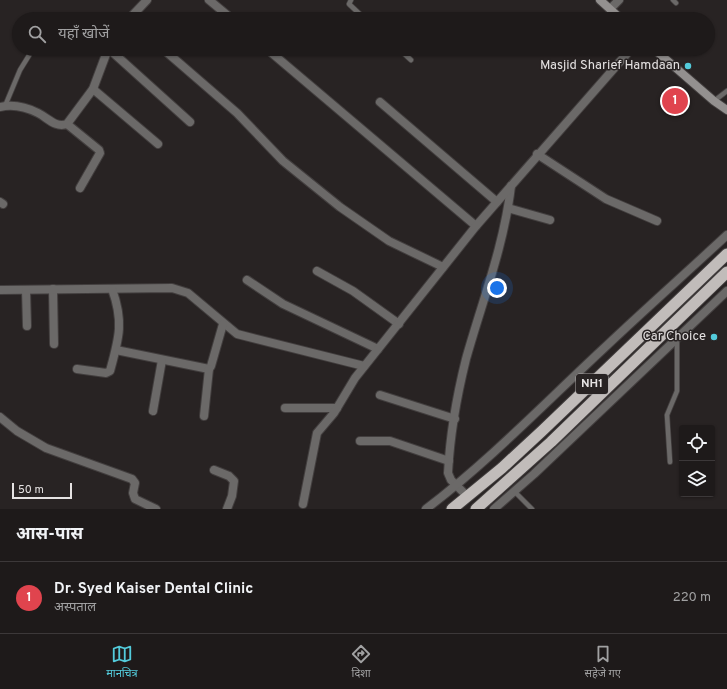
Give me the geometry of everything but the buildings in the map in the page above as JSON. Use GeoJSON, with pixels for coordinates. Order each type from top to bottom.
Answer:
{"type":"FeatureCollection","features":[{"type":"Feature","properties":{"kind":"highway","name":"NH1"},"geometry":{"type":"LineString","coordinates":[[452,509],[468,497],[542,431],[727,254]]}},
{"type":"Feature","properties":{"kind":"highway","name":"NH1"},"geometry":{"type":"LineString","coordinates":[[476,509],[551,442],[727,272]]}},
{"type":"Feature","properties":{"kind":"highway"},"geometry":{"type":"LineString","coordinates":[[542,431],[551,442]]}},
{"type":"Feature","properties":{"kind":"main road"},"geometry":{"type":"LineString","coordinates":[[600,0],[614,12]]}},
{"type":"Feature","properties":{"kind":"main road"},"geometry":{"type":"LineString","coordinates":[[662,56],[724,109],[727,117]]}},
{"type":"Feature","properties":{"kind":"street"},"geometry":{"type":"LineString","coordinates":[[136,12],[147,0]]}},
{"type":"Feature","properties":{"kind":"street"},"geometry":{"type":"LineString","coordinates":[[209,0],[224,12]]}},
{"type":"Feature","properties":{"kind":"street"},"geometry":{"type":"LineString","coordinates":[[610,8],[619,0]]}},
{"type":"Feature","properties":{"kind":"street"},"geometry":{"type":"LineString","coordinates":[[67,124],[93,89],[106,56]]}},
{"type":"Feature","properties":{"kind":"street"},"geometry":{"type":"LineString","coordinates":[[117,56],[190,122]]}},
{"type":"Feature","properties":{"kind":"street"},"geometry":{"type":"LineString","coordinates":[[171,56],[238,113],[283,161],[340,207],[389,241],[443,267]]}},
{"type":"Feature","properties":{"kind":"street"},"geometry":{"type":"LineString","coordinates":[[275,56],[476,226]]}},
{"type":"Feature","properties":{"kind":"street"},"geometry":{"type":"LineString","coordinates":[[303,504],[317,433],[337,408],[349,386],[476,226],[537,154],[625,56]]}},
{"type":"Feature","properties":{"kind":"street"},"geometry":{"type":"LineString","coordinates":[[93,89],[158,144]]}},
{"type":"Feature","properties":{"kind":"street"},"geometry":{"type":"LineString","coordinates":[[380,102],[497,202]]}},
{"type":"Feature","properties":{"kind":"street"},"geometry":{"type":"LineString","coordinates":[[3,107],[27,109],[56,125],[67,124],[99,150],[100,152],[80,188]]}},
{"type":"Feature","properties":{"kind":"street"},"geometry":{"type":"LineString","coordinates":[[537,154],[606,200],[657,221]]}},
{"type":"Feature","properties":{"kind":"street"},"geometry":{"type":"LineString","coordinates":[[468,497],[451,480],[448,473],[449,461],[462,378],[498,252],[508,208],[511,186]]}},
{"type":"Feature","properties":{"kind":"street"},"geometry":{"type":"LineString","coordinates":[[508,208],[550,220]]}},
{"type":"Feature","properties":{"kind":"street"},"geometry":{"type":"LineString","coordinates":[[426,509],[456,486],[529,420],[602,350],[727,236]]}},
{"type":"Feature","properties":{"kind":"street"},"geometry":{"type":"LineString","coordinates":[[317,271],[353,291],[399,324]]}},
{"type":"Feature","properties":{"kind":"street"},"geometry":{"type":"LineString","coordinates":[[247,280],[283,304],[378,349]]}},
{"type":"Feature","properties":{"kind":"street"},"geometry":{"type":"LineString","coordinates":[[0,290],[172,288],[188,293],[232,332],[364,366]]}},
{"type":"Feature","properties":{"kind":"street"},"geometry":{"type":"LineString","coordinates":[[53,289],[54,344]]}},
{"type":"Feature","properties":{"kind":"street"},"geometry":{"type":"LineString","coordinates":[[77,369],[109,372],[116,350],[120,315],[112,289]]}},
{"type":"Feature","properties":{"kind":"street"},"geometry":{"type":"LineString","coordinates":[[26,290],[27,326]]}},
{"type":"Feature","properties":{"kind":"street"},"geometry":{"type":"LineString","coordinates":[[494,509],[727,291]]}},
{"type":"Feature","properties":{"kind":"street"},"geometry":{"type":"LineString","coordinates":[[204,416],[209,369],[223,324]]}},
{"type":"Feature","properties":{"kind":"street"},"geometry":{"type":"LineString","coordinates":[[116,350],[209,369]]}},
{"type":"Feature","properties":{"kind":"street"},"geometry":{"type":"LineString","coordinates":[[153,411],[162,360]]}},
{"type":"Feature","properties":{"kind":"street"},"geometry":{"type":"LineString","coordinates":[[380,395],[455,419]]}},
{"type":"Feature","properties":{"kind":"street"},"geometry":{"type":"LineString","coordinates":[[285,408],[337,408]]}},
{"type":"Feature","properties":{"kind":"street"},"geometry":{"type":"LineString","coordinates":[[0,418],[22,434],[46,448],[132,479],[135,483],[133,493],[135,499],[156,509]]}},
{"type":"Feature","properties":{"kind":"street"},"geometry":{"type":"LineString","coordinates":[[360,440],[390,441],[449,461]]}},
{"type":"Feature","properties":{"kind":"street"},"geometry":{"type":"LineString","coordinates":[[214,470],[229,476],[234,481],[232,496],[227,509]]}},
{"type":"Feature","properties":{"kind":"lane"},"geometry":{"type":"LineString","coordinates":[[351,0],[349,4],[358,12]]}},
{"type":"Feature","properties":{"kind":"lane"},"geometry":{"type":"LineString","coordinates":[[3,107],[20,70],[29,56]]}},
{"type":"Feature","properties":{"kind":"lane"},"geometry":{"type":"LineString","coordinates":[[407,56],[411,60]]}},
{"type":"Feature","properties":{"kind":"lane"},"geometry":{"type":"LineString","coordinates":[[714,101],[727,91]]}},
{"type":"Feature","properties":{"kind":"lane"},"geometry":{"type":"LineString","coordinates":[[670,462],[667,415],[677,391],[677,338]]}},
{"type":"Feature","properties":{"kind":"lane"},"geometry":{"type":"LineString","coordinates":[[514,491],[532,509]]}},
{"type":"Feature","properties":{"kind":"place","name":"Masjid Sharief Hamdaan"},"geometry":{"type":"Point","coordinates":[688,66]}},
{"type":"Feature","properties":{"kind":"place","name":"Dr. Syed Kaiser Dental Clinic"},"geometry":{"type":"Point","coordinates":[675,101]}},
{"type":"Feature","properties":{"kind":"place","name":"Car Choice"},"geometry":{"type":"Point","coordinates":[714,337]}}]}
